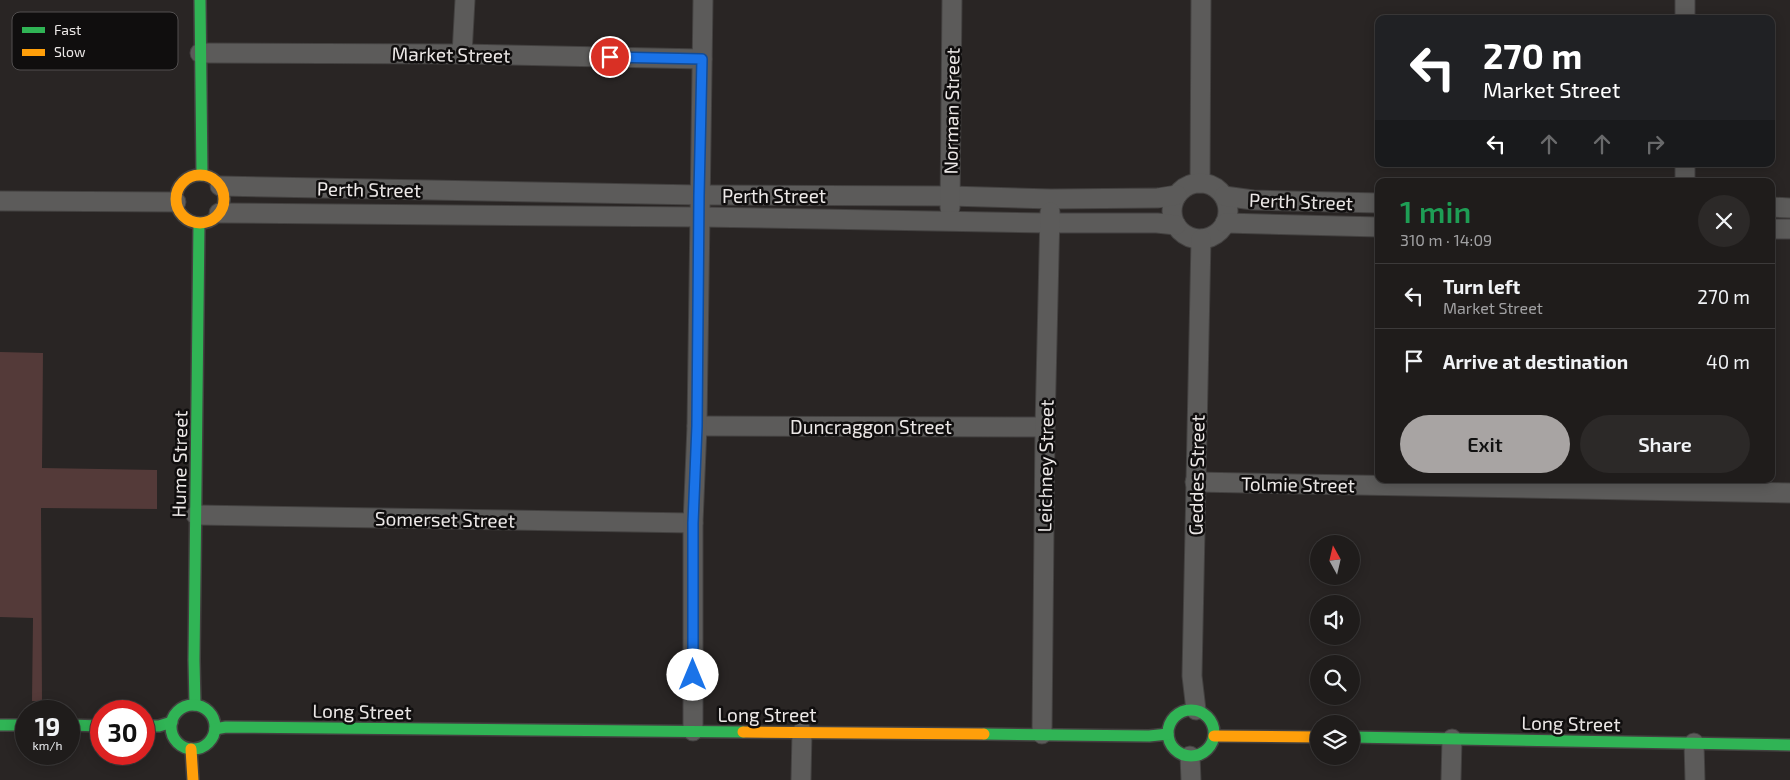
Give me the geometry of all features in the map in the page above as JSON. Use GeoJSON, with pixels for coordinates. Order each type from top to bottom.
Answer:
{"type":"FeatureCollection","features":[{"type":"Feature","properties":{"kind":"street"},"geometry":{"type":"LineString","coordinates":[[200,0],[202,175]]}},
{"type":"Feature","properties":{"kind":"street"},"geometry":{"type":"LineString","coordinates":[[462,54],[465,0]]}},
{"type":"Feature","properties":{"kind":"street"},"geometry":{"type":"LineString","coordinates":[[693,731],[693,523],[697,426],[703,0]]}},
{"type":"Feature","properties":{"kind":"street","name":"Norman Street"},"geometry":{"type":"LineString","coordinates":[[950,222],[952,0]]}},
{"type":"Feature","properties":{"kind":"street"},"geometry":{"type":"LineString","coordinates":[[1200,184],[1201,0]]}},
{"type":"Feature","properties":{"kind":"street"},"geometry":{"type":"LineString","coordinates":[[1685,0],[1685,15]]}},
{"type":"Feature","properties":{"kind":"street","name":"Market Street"},"geometry":{"type":"LineString","coordinates":[[200,52],[462,54],[702,59]]}},
{"type":"Feature","properties":{"kind":"street"},"geometry":{"type":"LineString","coordinates":[[202,175],[215,180],[223,192],[224,200],[219,214],[210,221],[199,223],[186,219],[176,202],[176,195],[182,182],[188,178],[202,175]]}},
{"type":"Feature","properties":{"kind":"street"},"geometry":{"type":"LineString","coordinates":[[1200,184],[1213,187],[1224,196],[1228,213],[1225,223],[1217,233],[1201,239],[1185,235],[1176,225],[1172,216],[1172,208],[1177,195],[1187,186],[1200,184]]}},
{"type":"Feature","properties":{"kind":"street","name":"Perth Street"},"geometry":{"type":"LineString","coordinates":[[220,186],[699,195],[950,196],[1051,199],[1158,198],[1177,195]]}},
{"type":"Feature","properties":{"kind":"street","name":"Perth Street"},"geometry":{"type":"LineString","coordinates":[[1224,196],[1253,200],[1375,203]]}},
{"type":"Feature","properties":{"kind":"street","name":"Leichney Street"},"geometry":{"type":"LineString","coordinates":[[1042,734],[1045,427],[1051,199]]}},
{"type":"Feature","properties":{"kind":"street"},"geometry":{"type":"LineString","coordinates":[[0,201],[176,202]]}},
{"type":"Feature","properties":{"kind":"street"},"geometry":{"type":"LineString","coordinates":[[1775,208],[1790,208]]}},
{"type":"Feature","properties":{"kind":"street","name":"Perth Street"},"geometry":{"type":"LineString","coordinates":[[219,214],[699,217],[950,222],[1157,223],[1176,225]]}},
{"type":"Feature","properties":{"kind":"street","name":"Hume Street"},"geometry":{"type":"LineString","coordinates":[[195,706],[199,223]]}},
{"type":"Feature","properties":{"kind":"street","name":"Perth Street"},"geometry":{"type":"LineString","coordinates":[[1225,223],[1375,227]]}},
{"type":"Feature","properties":{"kind":"street"},"geometry":{"type":"LineString","coordinates":[[1775,229],[1790,229]]}},
{"type":"Feature","properties":{"kind":"street","name":"Geddes Street"},"geometry":{"type":"LineString","coordinates":[[1196,710],[1192,676],[1201,239]]}},
{"type":"Feature","properties":{"kind":"street","name":"Duncraggon Street"},"geometry":{"type":"LineString","coordinates":[[697,426],[1045,427]]}},
{"type":"Feature","properties":{"kind":"street","name":"Tolmie Street"},"geometry":{"type":"LineString","coordinates":[[1195,482],[1790,493]]}},
{"type":"Feature","properties":{"kind":"street","name":"Somerset Street"},"geometry":{"type":"LineString","coordinates":[[196,515],[693,523]]}},
{"type":"Feature","properties":{"kind":"street"},"geometry":{"type":"LineString","coordinates":[[195,706],[208,711],[215,722],[214,736],[205,746],[191,749],[178,743],[173,737],[172,722],[174,716],[183,708],[195,706]]}},
{"type":"Feature","properties":{"kind":"street"},"geometry":{"type":"LineString","coordinates":[[1196,710],[1204,714],[1214,728],[1214,736],[1207,750],[1198,755],[1190,756],[1176,750],[1170,743],[1168,734],[1169,725],[1174,717],[1182,712],[1196,710]]}},
{"type":"Feature","properties":{"kind":"street"},"geometry":{"type":"LineString","coordinates":[[155,726],[172,722]]}},
{"type":"Feature","properties":{"kind":"street"},"geometry":{"type":"LineString","coordinates":[[0,725],[15,725]]}},
{"type":"Feature","properties":{"kind":"street","name":"Long Street"},"geometry":{"type":"LineString","coordinates":[[215,729],[236,727],[1150,736],[1168,734]]}},
{"type":"Feature","properties":{"kind":"street"},"geometry":{"type":"LineString","coordinates":[[801,780],[802,732]]}},
{"type":"Feature","properties":{"kind":"street"},"geometry":{"type":"LineString","coordinates":[[1214,736],[1310,737]]}},
{"type":"Feature","properties":{"kind":"street","name":"Long Street"},"geometry":{"type":"LineString","coordinates":[[1360,737],[1790,745]]}},
{"type":"Feature","properties":{"kind":"street"},"geometry":{"type":"LineString","coordinates":[[1451,780],[1452,739]]}},
{"type":"Feature","properties":{"kind":"street"},"geometry":{"type":"LineString","coordinates":[[1694,743],[1695,780]]}},
{"type":"Feature","properties":{"kind":"street"},"geometry":{"type":"LineString","coordinates":[[191,749],[193,780]]}},
{"type":"Feature","properties":{"kind":"street"},"geometry":{"type":"LineString","coordinates":[[1190,756],[1191,780]]}},
{"type":"Feature","properties":{"kind":"shaded area"},"geometry":{"type":"Polygon","coordinates":[[[0,352],[43,353],[42,468],[157,470],[157,509],[41,508],[42,700],[32,700],[33,618],[0,617],[0,352]]]}},
{"type":"Feature","properties":{"kind":"traffic: fast"},"geometry":{"type":"LineString","coordinates":[[200,0],[202,175]]}},
{"type":"Feature","properties":{"kind":"traffic: fast"},"geometry":{"type":"LineString","coordinates":[[195,705],[199,223]]}},
{"type":"Feature","properties":{"kind":"traffic: fast"},"geometry":{"type":"LineString","coordinates":[[193,705],[205,709],[211,715],[215,727],[211,739],[205,745],[193,749],[181,745],[175,739],[171,727],[175,715],[181,709],[193,705]]}},
{"type":"Feature","properties":{"kind":"traffic: fast"},"geometry":{"type":"LineString","coordinates":[[1186,710],[1196,710],[1210,720],[1214,733],[1210,746],[1204,752],[1196,756],[1186,756],[1172,746],[1168,738],[1168,728],[1178,714],[1186,710]]}},
{"type":"Feature","properties":{"kind":"traffic: fast"},"geometry":{"type":"LineString","coordinates":[[155,726],[172,722]]}},
{"type":"Feature","properties":{"kind":"traffic: fast"},"geometry":{"type":"LineString","coordinates":[[0,725],[15,725]]}},
{"type":"Feature","properties":{"kind":"traffic: fast"},"geometry":{"type":"LineString","coordinates":[[80,725],[90,726]]}},
{"type":"Feature","properties":{"kind":"traffic: fast"},"geometry":{"type":"LineString","coordinates":[[215,729],[226,727],[743,732]]}},
{"type":"Feature","properties":{"kind":"traffic: fast"},"geometry":{"type":"LineString","coordinates":[[984,734],[1149,736],[1168,734]]}},
{"type":"Feature","properties":{"kind":"traffic: fast"},"geometry":{"type":"LineString","coordinates":[[1360,737],[1790,745]]}},
{"type":"Feature","properties":{"kind":"traffic: slow"},"geometry":{"type":"LineString","coordinates":[[200,175],[209,177],[217,182],[222,190],[224,199],[222,208],[217,216],[209,221],[200,223],[191,221],[183,216],[178,208],[176,199],[178,190],[183,182],[191,177],[200,175]]}},
{"type":"Feature","properties":{"kind":"traffic: slow"},"geometry":{"type":"LineString","coordinates":[[743,732],[984,734]]}},
{"type":"Feature","properties":{"kind":"traffic: slow"},"geometry":{"type":"LineString","coordinates":[[1214,736],[1310,737]]}},
{"type":"Feature","properties":{"kind":"traffic: slow"},"geometry":{"type":"LineString","coordinates":[[191,749],[193,780]]}},
{"type":"Feature","properties":{"kind":"route"},"geometry":{"type":"LineString","coordinates":[[610,57],[702,59],[697,426],[693,523],[693,675]]}}]}
